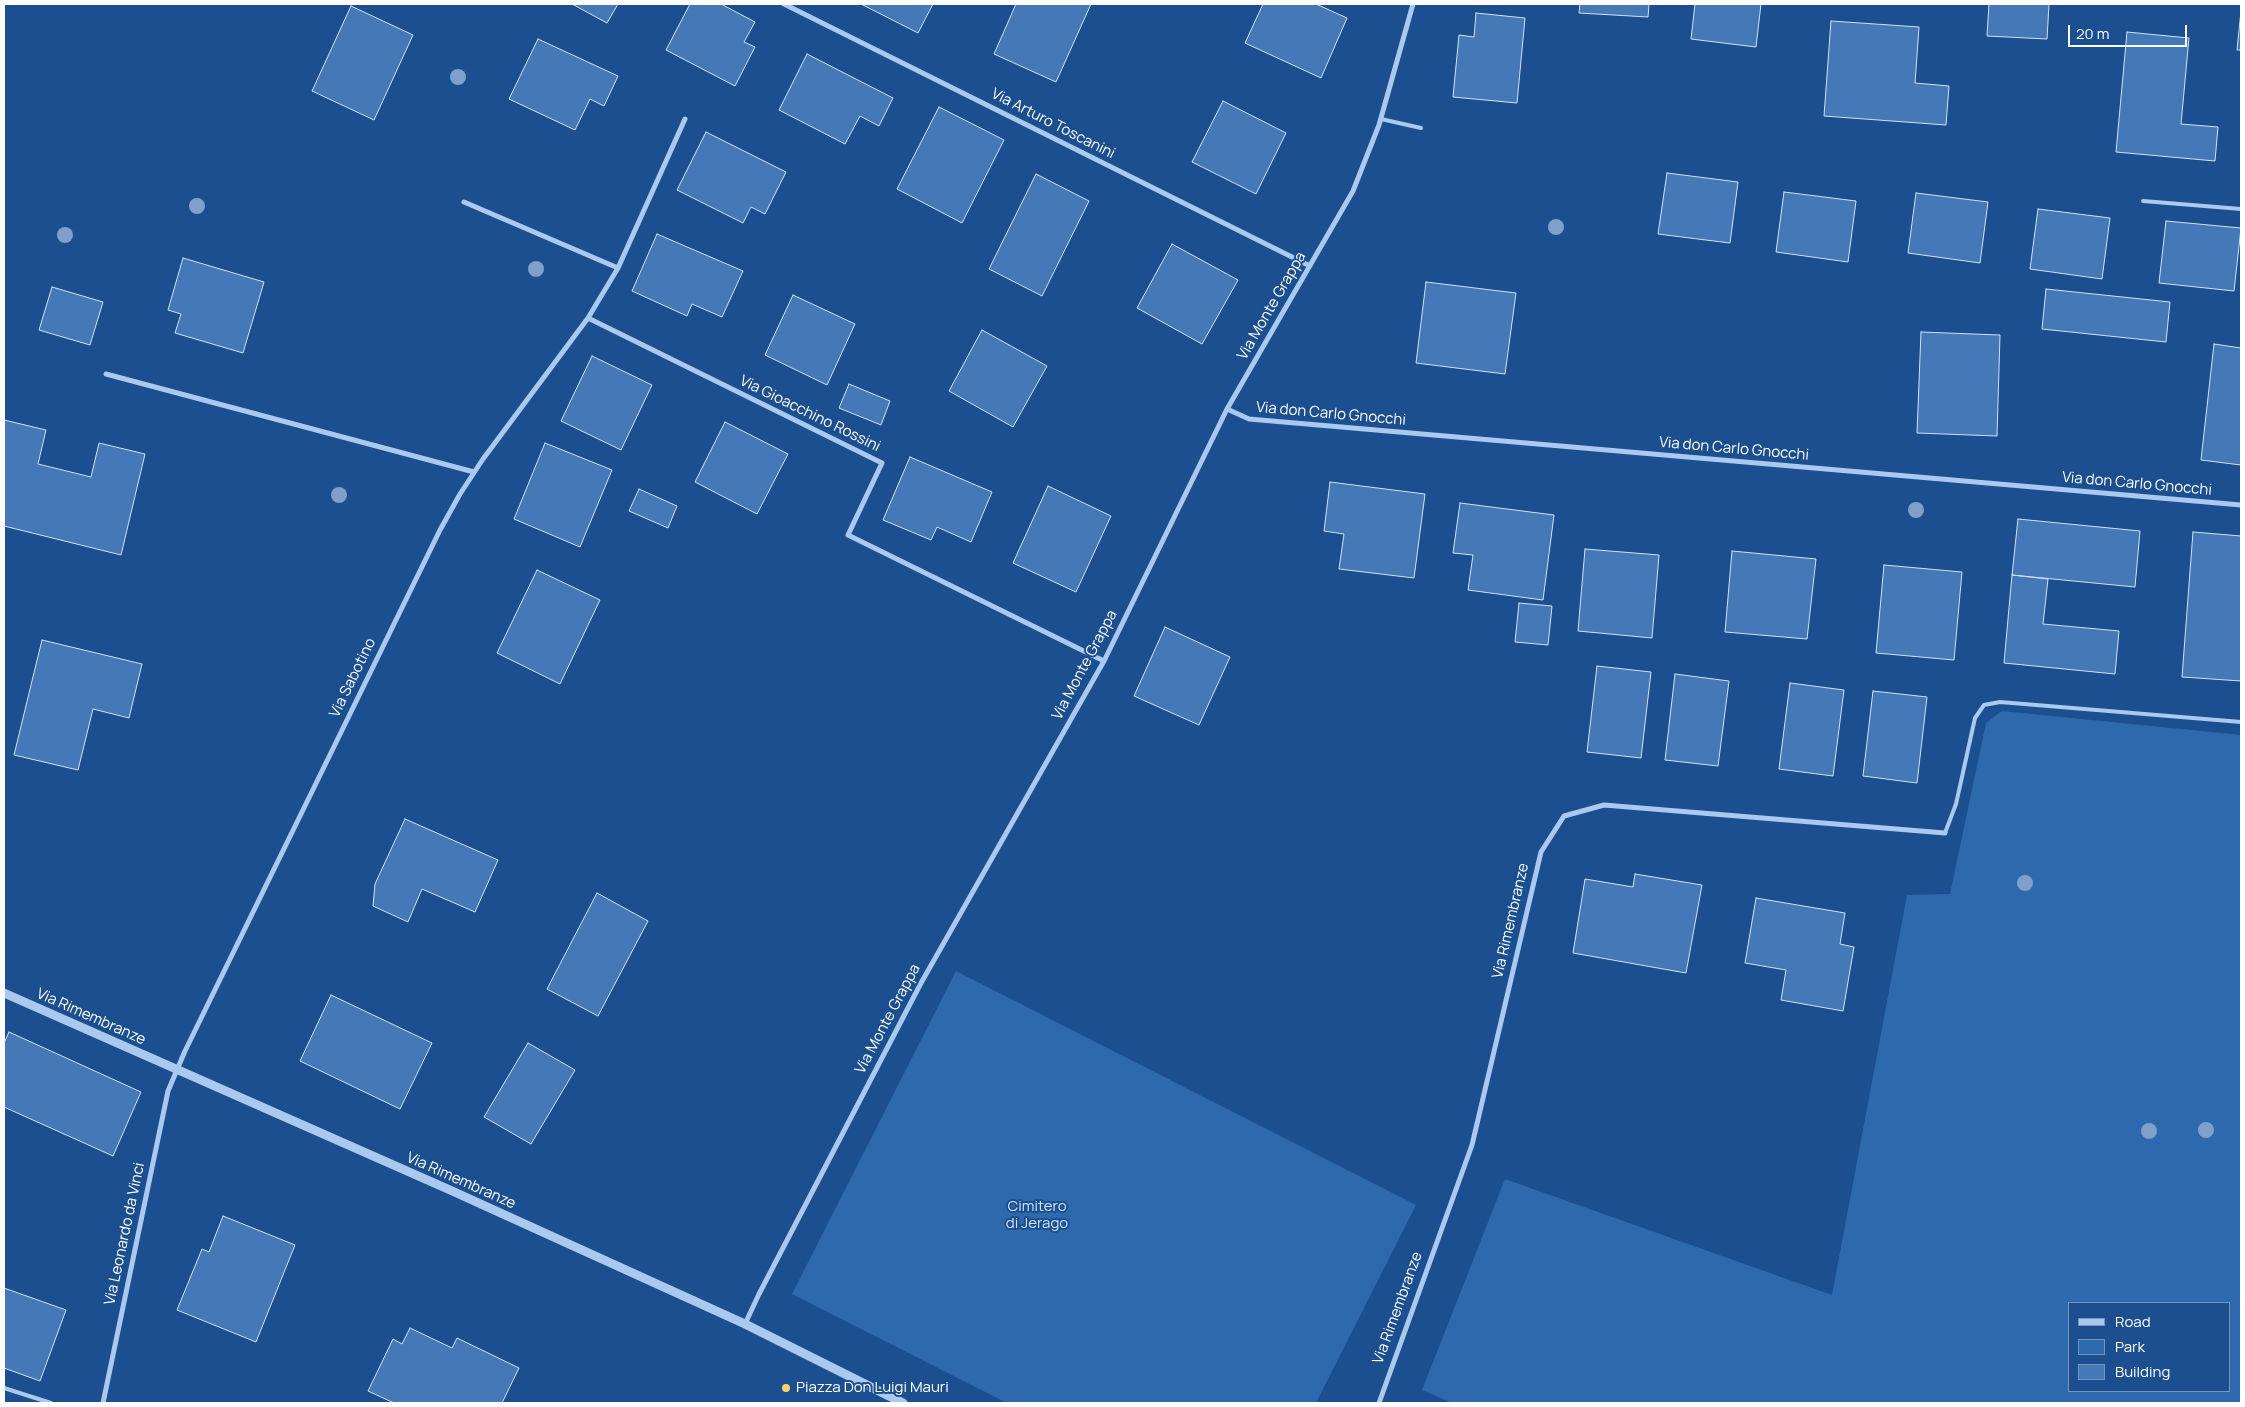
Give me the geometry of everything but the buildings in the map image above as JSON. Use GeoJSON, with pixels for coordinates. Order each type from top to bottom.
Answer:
{"type":"FeatureCollection","features":[{"type":"Feature","properties":{"kind":"street","name":"Via Arturo Toscanini"},"geometry":{"type":"LineString","coordinates":[[784,4],[1310,266]]}},
{"type":"Feature","properties":{"kind":"street","name":"Via Monte Grappa"},"geometry":{"type":"LineString","coordinates":[[745,1324],[921,983],[1104,660],[1227,409],[1353,191],[1381,119],[1413,4]]}},
{"type":"Feature","properties":{"kind":"street","name":"Via Sabotino"},"geometry":{"type":"LineString","coordinates":[[177,1071],[190,1040],[440,530],[474,472],[588,318],[618,268],[685,118]]}},
{"type":"Feature","properties":{"kind":"street"},"geometry":{"type":"LineString","coordinates":[[464,202],[618,268]]}},
{"type":"Feature","properties":{"kind":"street","name":"Via Gioacchino Rossini"},"geometry":{"type":"LineString","coordinates":[[588,318],[882,463],[848,535],[1104,660]]}},
{"type":"Feature","properties":{"kind":"street"},"geometry":{"type":"LineString","coordinates":[[106,374],[474,472]]}},
{"type":"Feature","properties":{"kind":"street","name":"Via don Carlo Gnocchi"},"geometry":{"type":"LineString","coordinates":[[1227,409],[1249,419],[2241,505]]}},
{"type":"Feature","properties":{"kind":"street","name":"Via Rimembranze"},"geometry":{"type":"LineString","coordinates":[[1379,1403],[1472,1145],[1541,852],[1564,816],[1604,805],[1945,833]]}},
{"type":"Feature","properties":{"kind":"street","name":"Via Rimembranze"},"geometry":{"type":"LineString","coordinates":[[4,993],[441,1186],[745,1324],[903,1403]]}},
{"type":"Feature","properties":{"kind":"street","name":"Via Leonardo da Vinci"},"geometry":{"type":"LineString","coordinates":[[103,1403],[168,1091],[177,1071]]}},
{"type":"Feature","properties":{"kind":"lane"},"geometry":{"type":"LineString","coordinates":[[1381,119],[1421,128]]}},
{"type":"Feature","properties":{"kind":"lane"},"geometry":{"type":"LineString","coordinates":[[2143,201],[2241,209]]}},
{"type":"Feature","properties":{"kind":"lane"},"geometry":{"type":"LineString","coordinates":[[1945,833],[1956,804],[1975,718],[1984,705],[2000,702],[2241,722]]}},
{"type":"Feature","properties":{"kind":"lane"},"geometry":{"type":"LineString","coordinates":[[4,1388],[52,1403]]}},
{"type":"Feature","properties":{"kind":"green space"},"geometry":{"type":"Polygon","coordinates":[[[2002,711],[2241,735],[2241,1403],[1452,1403],[1422,1390],[1505,1179],[1832,1295],[1907,895],[1950,894],[1986,723],[2002,711]]]}},
{"type":"Feature","properties":{"kind":"green space","name":"Cimitero di Jerago"},"geometry":{"type":"Polygon","coordinates":[[[956,971],[1416,1205],[1316,1403],[1007,1403],[792,1294],[956,971]]]}},
{"type":"Feature","properties":{"kind":"place","name":"Piazza Don Luigi Mauri"},"geometry":{"type":"Point","coordinates":[786,1388]}}]}
